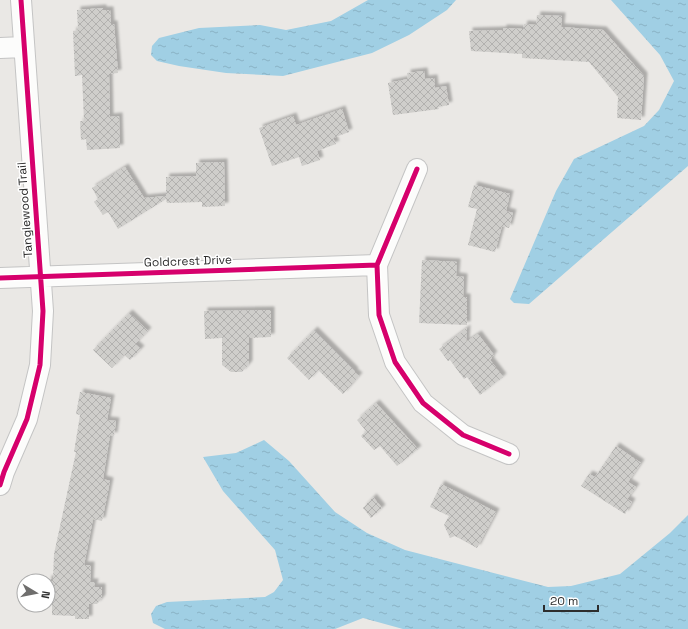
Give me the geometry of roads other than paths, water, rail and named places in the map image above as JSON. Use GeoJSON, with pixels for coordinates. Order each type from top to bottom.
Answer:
{"type":"FeatureCollection","features":[{"type":"Feature","properties":{"kind":"street","name":"Tanglewood Trail"},"geometry":{"type":"LineString","coordinates":[[0,484],[27,419],[40,365],[43,311],[21,0]]}},
{"type":"Feature","properties":{"kind":"street"},"geometry":{"type":"LineString","coordinates":[[0,48],[24,47]]}},
{"type":"Feature","properties":{"kind":"street"},"geometry":{"type":"LineString","coordinates":[[417,169],[377,265],[379,315],[395,362],[423,403],[462,435],[509,454]]}},
{"type":"Feature","properties":{"kind":"street","name":"Goldcrest Drive"},"geometry":{"type":"LineString","coordinates":[[0,278],[377,265]]}},
{"type":"Feature","properties":{"kind":"water"},"geometry":{"type":"Polygon","coordinates":[[[368,0],[456,0],[447,10],[409,35],[372,53],[283,76],[226,73],[179,66],[157,61],[151,55],[152,46],[159,38],[199,28],[260,25],[286,30],[331,21],[368,0]]]}},
{"type":"Feature","properties":{"kind":"water"},"geometry":{"type":"Polygon","coordinates":[[[611,0],[688,0],[688,166],[529,304],[514,303],[510,299],[556,191],[574,159],[644,126],[659,110],[674,81],[660,55],[611,0]]]}},
{"type":"Feature","properties":{"kind":"water"},"geometry":{"type":"Polygon","coordinates":[[[264,440],[289,461],[335,512],[367,533],[405,550],[548,587],[571,586],[620,574],[670,533],[688,515],[688,629],[403,629],[363,618],[335,629],[165,629],[153,623],[151,614],[156,606],[167,602],[265,597],[274,592],[283,580],[275,550],[223,491],[203,457],[236,453],[264,440]]]}}]}
